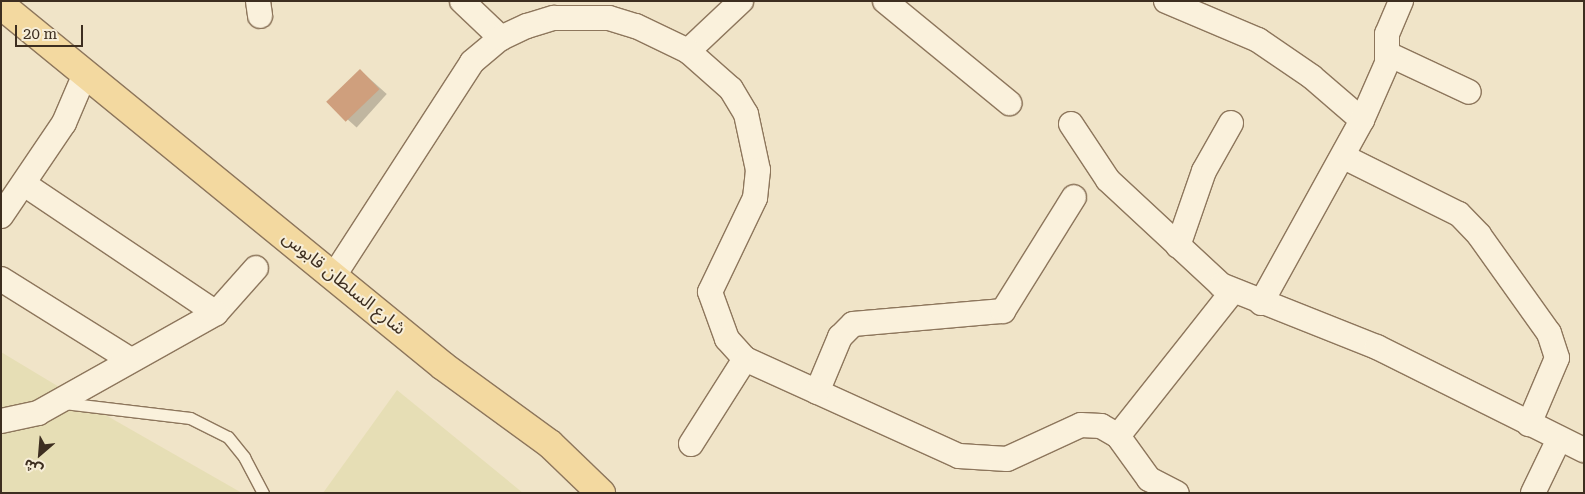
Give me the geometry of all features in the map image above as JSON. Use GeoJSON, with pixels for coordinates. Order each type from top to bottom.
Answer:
{"type":"FeatureCollection","features":[{"type":"Feature","properties":{"kind":"main road","name":"شارع السلطان قابوس"},"geometry":{"type":"LineString","coordinates":[[1,4],[84,76],[335,274],[443,366],[550,444],[601,493]]}},
{"type":"Feature","properties":{"kind":"main road","name":"شارع السلطان قابوس"},"geometry":{"type":"LineString","coordinates":[[1,25],[84,76]]}},
{"type":"Feature","properties":{"kind":"street"},"geometry":{"type":"LineString","coordinates":[[462,1],[501,38]]}},
{"type":"Feature","properties":{"kind":"street"},"geometry":{"type":"LineString","coordinates":[[688,51],[741,1]]}},
{"type":"Feature","properties":{"kind":"street"},"geometry":{"type":"LineString","coordinates":[[885,1],[911,10],[1008,103]]}},
{"type":"Feature","properties":{"kind":"street"},"geometry":{"type":"LineString","coordinates":[[1166,1],[1258,40],[1312,77],[1362,120]]}},
{"type":"Feature","properties":{"kind":"street"},"geometry":{"type":"LineString","coordinates":[[1261,303],[1344,157],[1362,120],[1388,54],[1389,25],[1401,1]]}},
{"type":"Feature","properties":{"kind":"street"},"geometry":{"type":"LineString","coordinates":[[335,274],[472,62],[501,38],[527,26],[581,16],[636,26],[688,51],[731,89],[755,141],[755,198],[710,292],[727,339],[745,359],[945,450],[983,460],[1029,453],[1081,425],[1101,426],[1118,436],[1140,481],[1176,493]]}},
{"type":"Feature","properties":{"kind":"street"},"geometry":{"type":"LineString","coordinates":[[1388,54],[1469,92]]}},
{"type":"Feature","properties":{"kind":"street"},"geometry":{"type":"LineString","coordinates":[[1,216],[64,123],[84,76]]}},
{"type":"Feature","properties":{"kind":"street"},"geometry":{"type":"LineString","coordinates":[[1178,246],[1204,171],[1231,123]]}},
{"type":"Feature","properties":{"kind":"street"},"geometry":{"type":"LineString","coordinates":[[1071,124],[1108,180],[1178,246],[1232,292],[1370,343],[1584,450]]}},
{"type":"Feature","properties":{"kind":"street"},"geometry":{"type":"LineString","coordinates":[[1344,157],[1459,214],[1479,235],[1549,333],[1557,358],[1529,424]]}},
{"type":"Feature","properties":{"kind":"street"},"geometry":{"type":"LineString","coordinates":[[24,184],[216,313]]}},
{"type":"Feature","properties":{"kind":"street"},"geometry":{"type":"LineString","coordinates":[[817,392],[840,337],[853,324],[1003,311],[1074,197]]}},
{"type":"Feature","properties":{"kind":"street"},"geometry":{"type":"LineString","coordinates":[[1,420],[38,413],[129,359],[216,313],[256,268]]}},
{"type":"Feature","properties":{"kind":"street"},"geometry":{"type":"LineString","coordinates":[[1,279],[129,359]]}},
{"type":"Feature","properties":{"kind":"street"},"geometry":{"type":"LineString","coordinates":[[1118,436],[1232,292]]}},
{"type":"Feature","properties":{"kind":"street"},"geometry":{"type":"LineString","coordinates":[[691,444],[745,359]]}},
{"type":"Feature","properties":{"kind":"street"},"geometry":{"type":"LineString","coordinates":[[1533,493],[1559,439]]}},
{"type":"Feature","properties":{"kind":"lane"},"geometry":{"type":"LineString","coordinates":[[55,402],[190,418],[228,437],[244,457],[263,493]]}},
{"type":"Feature","properties":{"kind":"shaded area"},"geometry":{"type":"Polygon","coordinates":[[[1,352],[109,417],[242,493],[1,493],[1,352]]]}},
{"type":"Feature","properties":{"kind":"shaded area"},"geometry":{"type":"Polygon","coordinates":[[[397,390],[523,493],[323,493],[397,390]]]}},
{"type":"Feature","properties":{"kind":"building"},"geometry":{"type":"Polygon","coordinates":[[[360,69],[379,89],[346,122],[326,102],[360,69]]]}}]}
